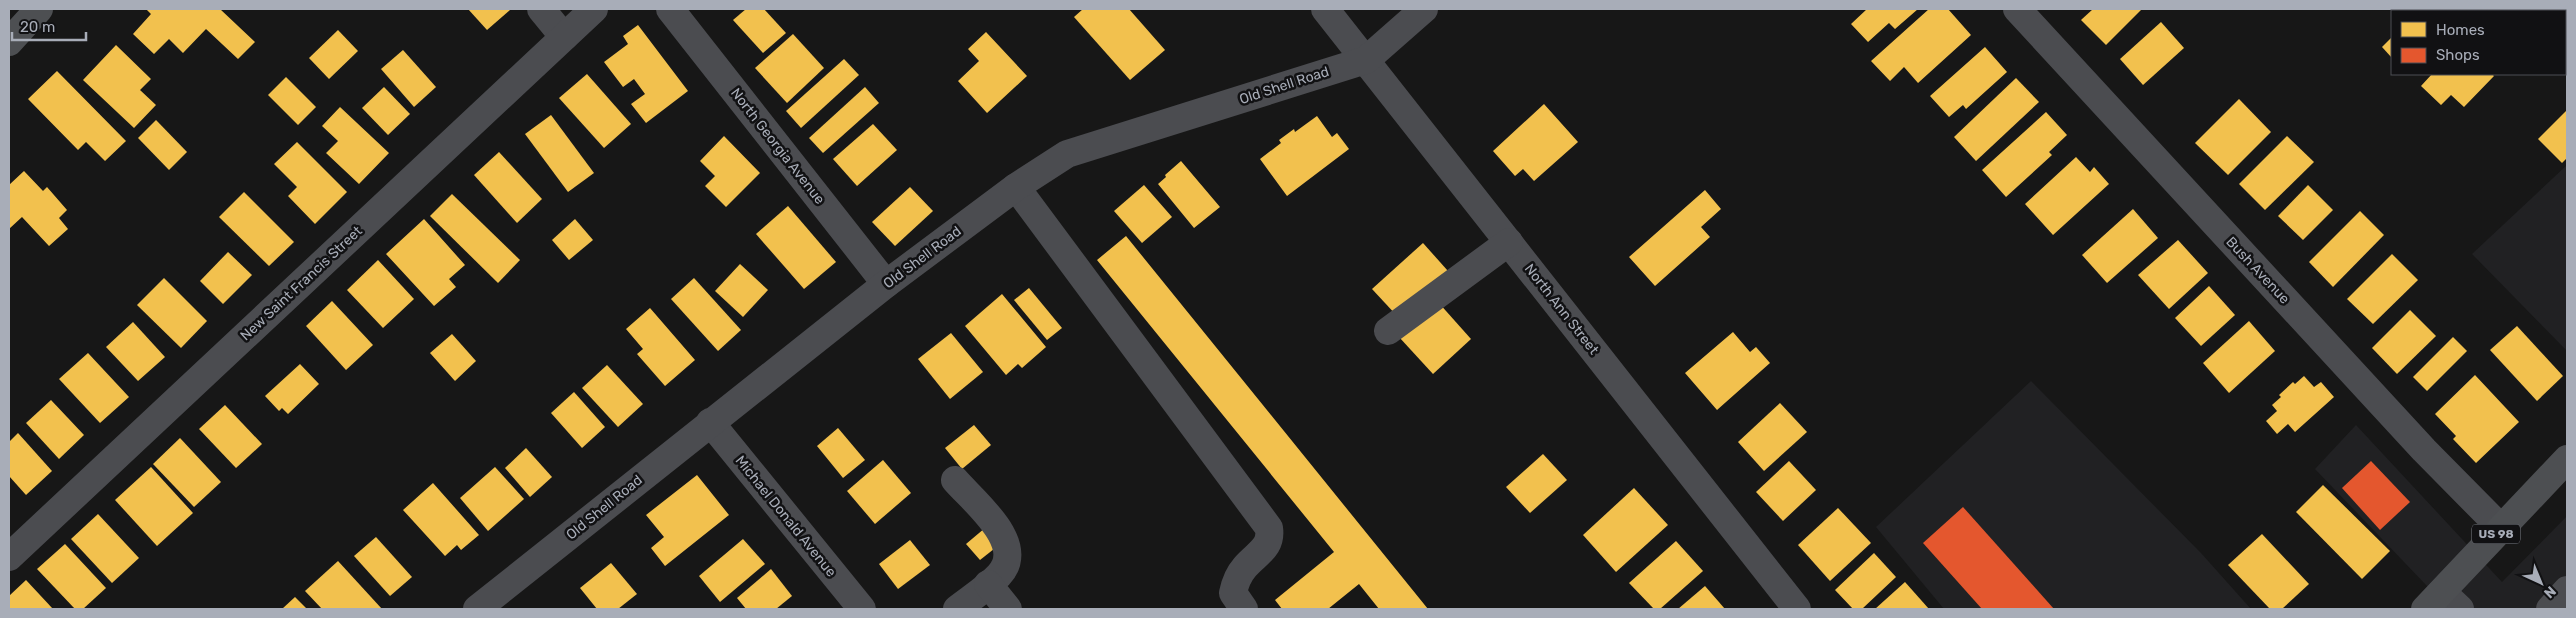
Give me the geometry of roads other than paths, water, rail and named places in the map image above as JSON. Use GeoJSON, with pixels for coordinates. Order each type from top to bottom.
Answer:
{"type":"FeatureCollection","features":[{"type":"Feature","properties":{"kind":"main road"},"geometry":{"type":"LineString","coordinates":[[9,42],[39,9]]}},
{"type":"Feature","properties":{"kind":"main road","name":"US 98"},"geometry":{"type":"LineString","coordinates":[[2442,603],[2502,529],[2567,459]]}},
{"type":"Feature","properties":{"kind":"street"},"geometry":{"type":"LineString","coordinates":[[541,9],[564,37]]}},
{"type":"Feature","properties":{"kind":"street","name":"New Saint Francis Street"},"geometry":{"type":"LineString","coordinates":[[9,557],[594,9]]}},
{"type":"Feature","properties":{"kind":"street","name":"North Georgia Avenue"},"geometry":{"type":"LineString","coordinates":[[670,9],[886,284]]}},
{"type":"Feature","properties":{"kind":"street","name":"North Ann Street"},"geometry":{"type":"LineString","coordinates":[[1325,9],[1797,609]]}},
{"type":"Feature","properties":{"kind":"street","name":"Old Shell Road"},"geometry":{"type":"LineString","coordinates":[[477,609],[886,284],[1016,187],[1066,154],[1366,60],[1424,9]]}},
{"type":"Feature","properties":{"kind":"street","name":"Bush Avenue"},"geometry":{"type":"LineString","coordinates":[[2017,9],[2424,450],[2502,529]]}},
{"type":"Feature","properties":{"kind":"street"},"geometry":{"type":"LineString","coordinates":[[1016,187],[1269,528],[1270,537],[1266,548],[1245,567],[1236,579],[1233,593],[1244,609]]}},
{"type":"Feature","properties":{"kind":"street"},"geometry":{"type":"LineString","coordinates":[[1388,330],[1509,242]]}},
{"type":"Feature","properties":{"kind":"street","name":"Michael Donald Avenue"},"geometry":{"type":"LineString","coordinates":[[710,422],[862,609]]}},
{"type":"Feature","properties":{"kind":"street"},"geometry":{"type":"LineString","coordinates":[[955,480],[1004,534],[1007,549],[1006,564],[1000,574],[957,609]]}},
{"type":"Feature","properties":{"kind":"street"},"geometry":{"type":"LineString","coordinates":[[988,584],[1008,609]]}},
{"type":"Feature","properties":{"kind":"street"},"geometry":{"type":"LineString","coordinates":[[2550,609],[2567,590]]}}]}
